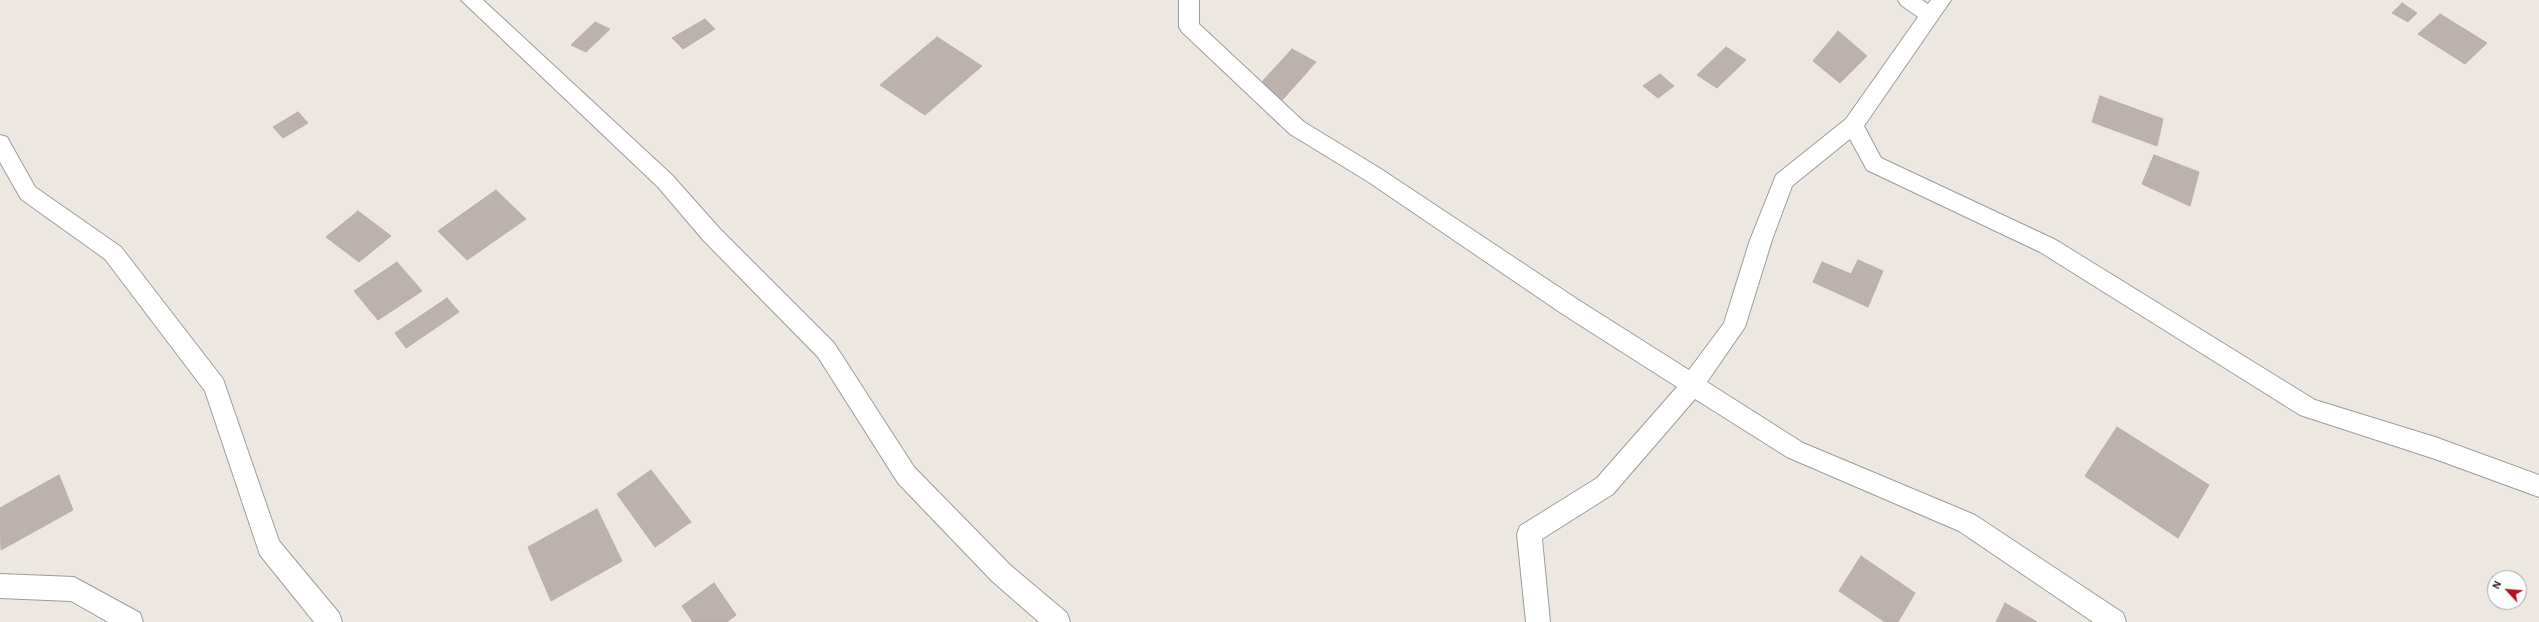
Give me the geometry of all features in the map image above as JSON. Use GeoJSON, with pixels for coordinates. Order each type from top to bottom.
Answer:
{"type":"FeatureCollection","features":[{"type":"Feature","properties":{"kind":"street"},"geometry":{"type":"LineString","coordinates":[[471,0],[665,182],[712,235],[826,350],[906,475],[1001,573],[1058,622]]}},
{"type":"Feature","properties":{"kind":"street"},"geometry":{"type":"LineString","coordinates":[[1189,0],[1189,27],[1297,128],[1374,175],[1572,308],[1795,450],[1967,523],[2114,622]]}},
{"type":"Feature","properties":{"kind":"street"},"geometry":{"type":"LineString","coordinates":[[1538,622],[1537,594],[1529,534],[1605,486],[1692,385],[1734,327],[1761,240],[1783,181],[1853,125],[1935,7],[1908,0]]}},
{"type":"Feature","properties":{"kind":"street"},"geometry":{"type":"LineString","coordinates":[[1853,125],[1874,164],[2048,246],[2308,408],[2435,448],[2539,486]]}},
{"type":"Feature","properties":{"kind":"street"},"geometry":{"type":"LineString","coordinates":[[0,143],[28,193],[113,253],[215,386],[269,547],[330,622]]}},
{"type":"Feature","properties":{"kind":"street"},"geometry":{"type":"LineString","coordinates":[[0,586],[74,589],[131,622]]}},
{"type":"Feature","properties":{"kind":"building"},"geometry":{"type":"Polygon","coordinates":[[[2402,3],[2417,13],[2408,22],[2392,13],[2402,3]]]}},
{"type":"Feature","properties":{"kind":"building"},"geometry":{"type":"Polygon","coordinates":[[[2440,14],[2487,43],[2465,64],[2418,34],[2440,14]]]}},
{"type":"Feature","properties":{"kind":"building"},"geometry":{"type":"Polygon","coordinates":[[[705,19],[715,29],[683,49],[672,38],[705,19]]]}},
{"type":"Feature","properties":{"kind":"building"},"geometry":{"type":"Polygon","coordinates":[[[595,22],[610,29],[586,52],[571,45],[595,22]]]}},
{"type":"Feature","properties":{"kind":"building"},"geometry":{"type":"Polygon","coordinates":[[[1838,31],[1867,56],[1840,83],[1813,61],[1838,31]]]}},
{"type":"Feature","properties":{"kind":"building"},"geometry":{"type":"Polygon","coordinates":[[[937,37],[982,66],[925,115],[880,85],[937,37]]]}},
{"type":"Feature","properties":{"kind":"building"},"geometry":{"type":"Polygon","coordinates":[[[1726,47],[1746,60],[1717,88],[1697,75],[1726,47]]]}},
{"type":"Feature","properties":{"kind":"building"},"geometry":{"type":"Polygon","coordinates":[[[1292,49],[1316,62],[1276,107],[1260,84],[1292,49]]]}},
{"type":"Feature","properties":{"kind":"building"},"geometry":{"type":"Polygon","coordinates":[[[1660,74],[1674,86],[1658,98],[1643,86],[1660,74]]]}},
{"type":"Feature","properties":{"kind":"building"},"geometry":{"type":"Polygon","coordinates":[[[2100,96],[2163,119],[2157,146],[2092,122],[2100,96]]]}},
{"type":"Feature","properties":{"kind":"building"},"geometry":{"type":"Polygon","coordinates":[[[298,112],[308,123],[283,138],[273,127],[298,112]]]}},
{"type":"Feature","properties":{"kind":"building"},"geometry":{"type":"Polygon","coordinates":[[[2154,155],[2199,172],[2190,206],[2142,184],[2154,155]]]}},
{"type":"Feature","properties":{"kind":"building"},"geometry":{"type":"Polygon","coordinates":[[[496,190],[526,219],[467,260],[438,231],[496,190]]]}},
{"type":"Feature","properties":{"kind":"building"},"geometry":{"type":"Polygon","coordinates":[[[358,211],[391,236],[359,262],[326,237],[358,211]]]}},
{"type":"Feature","properties":{"kind":"building"},"geometry":{"type":"Polygon","coordinates":[[[1858,260],[1883,271],[1868,307],[1813,282],[1822,262],[1851,274],[1858,260]]]}},
{"type":"Feature","properties":{"kind":"building"},"geometry":{"type":"Polygon","coordinates":[[[397,262],[422,291],[378,320],[354,291],[397,262]]]}},
{"type":"Feature","properties":{"kind":"building"},"geometry":{"type":"Polygon","coordinates":[[[447,298],[459,312],[406,348],[395,333],[447,298]]]}},
{"type":"Feature","properties":{"kind":"building"},"geometry":{"type":"Polygon","coordinates":[[[2117,427],[2209,485],[2178,538],[2085,476],[2117,427]]]}},
{"type":"Feature","properties":{"kind":"building"},"geometry":{"type":"Polygon","coordinates":[[[651,470],[691,522],[655,547],[617,494],[651,470]]]}},
{"type":"Feature","properties":{"kind":"building"},"geometry":{"type":"Polygon","coordinates":[[[59,475],[73,510],[1,550],[0,508],[59,475]]]}},
{"type":"Feature","properties":{"kind":"building"},"geometry":{"type":"Polygon","coordinates":[[[597,509],[622,561],[551,601],[528,547],[597,509]]]}},
{"type":"Feature","properties":{"kind":"building"},"geometry":{"type":"Polygon","coordinates":[[[1861,556],[1915,593],[1898,622],[1885,622],[1839,591],[1861,556]]]}},
{"type":"Feature","properties":{"kind":"building"},"geometry":{"type":"Polygon","coordinates":[[[714,583],[736,615],[727,622],[693,622],[682,606],[714,583]]]}},
{"type":"Feature","properties":{"kind":"building"},"geometry":{"type":"Polygon","coordinates":[[[2005,603],[2037,622],[1996,622],[2005,603]]]}}]}
